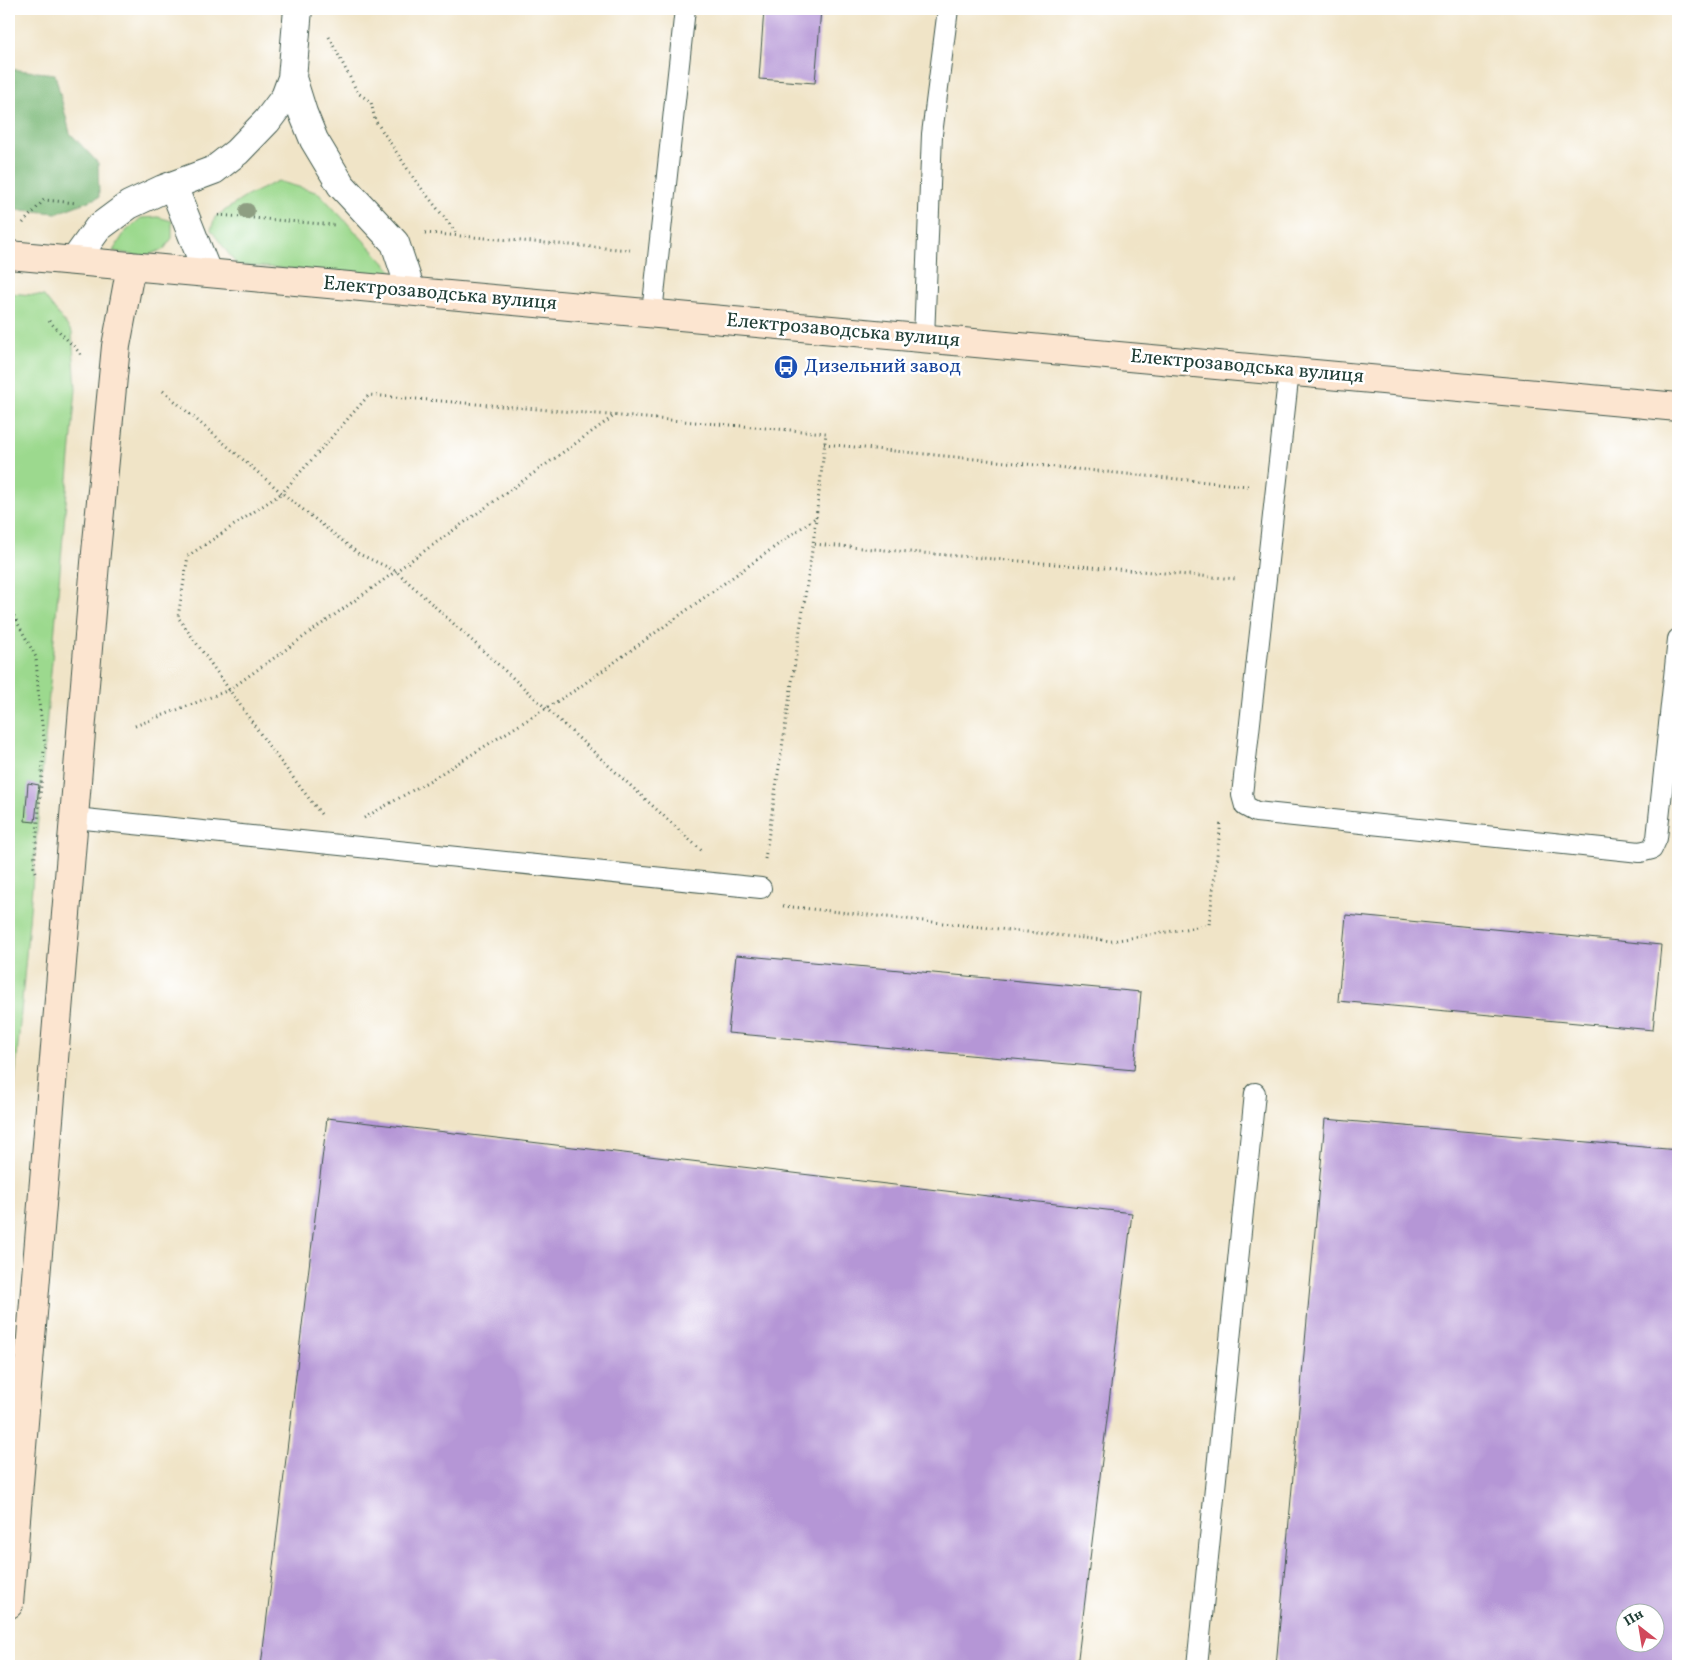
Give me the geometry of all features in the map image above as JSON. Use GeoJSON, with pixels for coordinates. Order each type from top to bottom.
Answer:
{"type":"FeatureCollection","features":[{"type":"Feature","properties":{"kind":"main road","name":"Електрозаводська вулиця"},"geometry":{"type":"LineString","coordinates":[[9,254],[1678,407]]}},
{"type":"Feature","properties":{"kind":"main road"},"geometry":{"type":"LineString","coordinates":[[9,1604],[95,563],[116,346],[131,266]]}},
{"type":"Feature","properties":{"kind":"street"},"geometry":{"type":"LineString","coordinates":[[75,260],[98,228],[129,204],[214,170],[237,152],[268,121],[284,97],[292,78],[298,9]]}},
{"type":"Feature","properties":{"kind":"street"},"geometry":{"type":"LineString","coordinates":[[292,78],[302,113],[314,140],[341,185],[395,243],[411,291]]}},
{"type":"Feature","properties":{"kind":"street"},"geometry":{"type":"LineString","coordinates":[[173,186],[207,272]]}},
{"type":"Feature","properties":{"kind":"lane"},"geometry":{"type":"LineString","coordinates":[[652,313],[685,9]]}},
{"type":"Feature","properties":{"kind":"lane"},"geometry":{"type":"LineString","coordinates":[[924,338],[932,134],[948,9]]}},
{"type":"Feature","properties":{"kind":"lane"},"geometry":{"type":"LineString","coordinates":[[1289,371],[1242,795],[1245,806],[1256,812],[1640,852],[1652,849],[1657,838],[1678,639]]}},
{"type":"Feature","properties":{"kind":"lane"},"geometry":{"type":"LineString","coordinates":[[75,818],[761,888]]}},
{"type":"Feature","properties":{"kind":"lane"},"geometry":{"type":"LineString","coordinates":[[1196,1666],[1255,1092]]}},
{"type":"Feature","properties":{"kind":"path"},"geometry":{"type":"LineString","coordinates":[[328,35],[358,93],[371,102],[375,120],[415,180],[458,235]]}},
{"type":"Feature","properties":{"kind":"path"},"geometry":{"type":"LineString","coordinates":[[163,391],[282,493],[359,554],[396,571],[704,854]]}},
{"type":"Feature","properties":{"kind":"path"},"geometry":{"type":"LineString","coordinates":[[815,518],[577,690],[364,818],[346,846],[270,750],[178,617],[188,556],[282,493],[369,396],[826,433],[813,544],[759,904],[1112,941],[1209,925],[1221,816]]}},
{"type":"Feature","properties":{"kind":"path"},"geometry":{"type":"LineString","coordinates":[[135,726],[229,690],[614,416]]}},
{"type":"Feature","properties":{"kind":"path"},"geometry":{"type":"LineString","coordinates":[[824,444],[1276,488]]}},
{"type":"Feature","properties":{"kind":"path"},"geometry":{"type":"LineString","coordinates":[[813,544],[1266,581]]}},
{"type":"Feature","properties":{"kind":"path"},"geometry":{"type":"LineString","coordinates":[[9,607],[36,657],[39,703],[45,745]]}},
{"type":"Feature","properties":{"kind":"green space"},"geometry":{"type":"Polygon","coordinates":[[[9,69],[55,74],[70,133],[98,163],[99,197],[57,213],[9,209],[9,69]]]}},
{"type":"Feature","properties":{"kind":"green space"},"geometry":{"type":"Polygon","coordinates":[[[278,181],[319,193],[398,277],[237,265],[211,230],[215,217],[247,196],[278,181]]]}},
{"type":"Feature","properties":{"kind":"green space"},"geometry":{"type":"Polygon","coordinates":[[[158,217],[172,221],[172,238],[164,249],[143,257],[113,251],[125,232],[141,218],[158,217]]]}},
{"type":"Feature","properties":{"kind":"green space"},"geometry":{"type":"Polygon","coordinates":[[[9,293],[44,296],[72,332],[76,389],[9,1148],[9,293]]]}},
{"type":"Feature","properties":{"kind":"building"},"geometry":{"type":"Polygon","coordinates":[[[764,9],[821,9],[815,83],[759,79],[764,9]]]}},
{"type":"Feature","properties":{"kind":"building"},"geometry":{"type":"Polygon","coordinates":[[[28,783],[39,785],[35,822],[25,821],[28,783]]]}},
{"type":"Feature","properties":{"kind":"building"},"geometry":{"type":"Polygon","coordinates":[[[1346,915],[1661,945],[1653,1030],[1338,1001],[1346,915]]]}},
{"type":"Feature","properties":{"kind":"building"},"geometry":{"type":"Polygon","coordinates":[[[736,955],[1141,992],[1134,1070],[728,1033],[736,955]]]}},
{"type":"Feature","properties":{"kind":"building"},"geometry":{"type":"Polygon","coordinates":[[[327,1118],[1132,1213],[1077,1666],[261,1666],[327,1118]]]}},
{"type":"Feature","properties":{"kind":"building"},"geometry":{"type":"Polygon","coordinates":[[[1325,1119],[1678,1150],[1678,1666],[1276,1666],[1325,1119]]]}},
{"type":"Feature","properties":{"kind":"place","name":"Дизельний завод"},"geometry":{"type":"Point","coordinates":[786,367]}}]}
